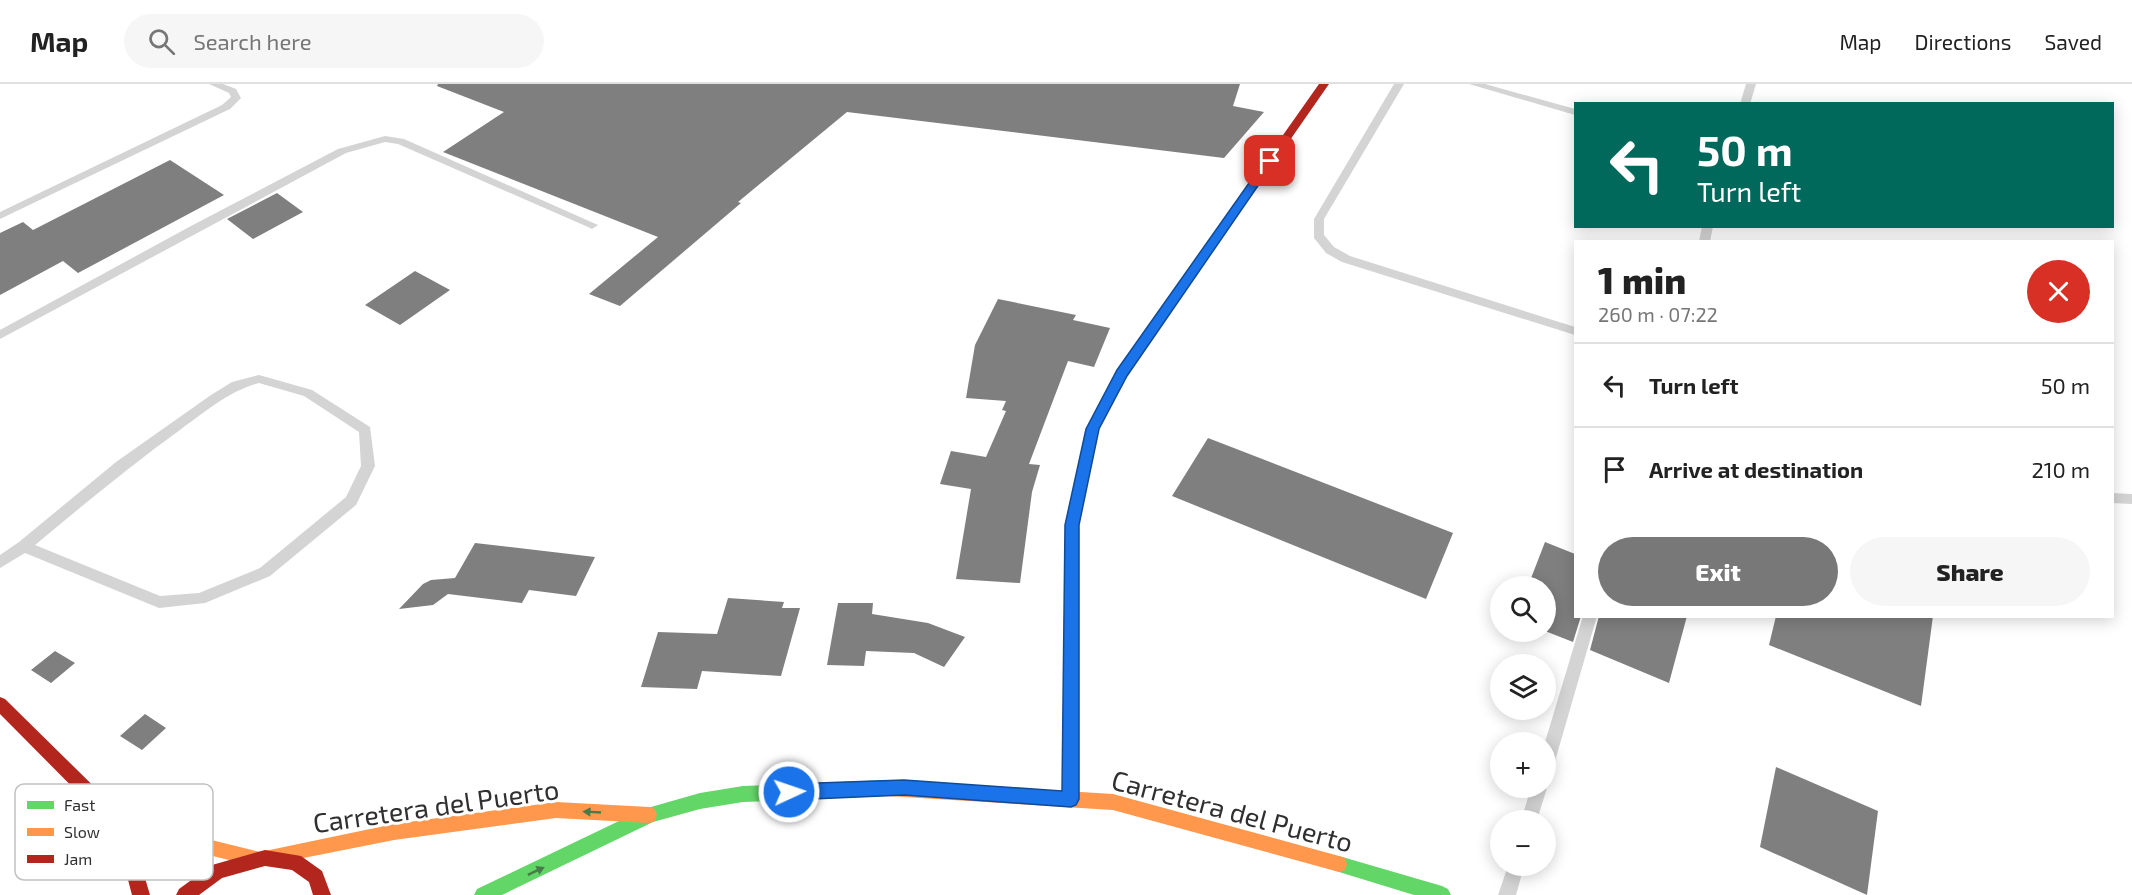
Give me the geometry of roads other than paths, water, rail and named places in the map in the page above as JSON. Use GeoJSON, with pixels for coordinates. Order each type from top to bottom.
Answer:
{"type":"FeatureCollection","features":[{"type":"Feature","properties":{"kind":"main road"},"geometry":{"type":"LineString","coordinates":[[1071,799],[1072,525],[1092,429],[1122,374],[1323,84]]}},
{"type":"Feature","properties":{"kind":"main road"},"geometry":{"type":"LineString","coordinates":[[0,704],[80,784]]}},
{"type":"Feature","properties":{"kind":"main road","name":"Carretera del Puerto"},"geometry":{"type":"LineString","coordinates":[[483,895],[650,815],[700,801],[743,794],[904,787],[1113,802],[1442,895]]}},
{"type":"Feature","properties":{"kind":"main road","name":"Carretera del Puerto"},"geometry":{"type":"LineString","coordinates":[[213,875],[261,858],[394,832],[556,810],[650,815]]}},
{"type":"Feature","properties":{"kind":"main road"},"geometry":{"type":"LineString","coordinates":[[213,847],[261,858],[295,862],[316,877],[322,895]]}},
{"type":"Feature","properties":{"kind":"main road"},"geometry":{"type":"LineString","coordinates":[[137,880],[141,895]]}},
{"type":"Feature","properties":{"kind":"main road","name":"Carretera del Puerto"},"geometry":{"type":"LineString","coordinates":[[185,895],[206,880]]}},
{"type":"Feature","properties":{"kind":"lane"},"geometry":{"type":"LineString","coordinates":[[0,216],[226,107],[236,98],[233,91],[214,84]]}},
{"type":"Feature","properties":{"kind":"lane"},"geometry":{"type":"LineString","coordinates":[[1399,84],[1319,219],[1318,235],[1330,250],[1346,259],[1574,331]]}},
{"type":"Feature","properties":{"kind":"lane"},"geometry":{"type":"LineString","coordinates":[[1474,84],[1574,111]]}},
{"type":"Feature","properties":{"kind":"lane"},"geometry":{"type":"LineString","coordinates":[[1746,102],[1751,84]]}},
{"type":"Feature","properties":{"kind":"lane"},"geometry":{"type":"LineString","coordinates":[[0,335],[195,228],[342,151],[385,140],[400,141],[592,225]]}},
{"type":"Feature","properties":{"kind":"lane"},"geometry":{"type":"LineString","coordinates":[[0,562],[24,546],[121,466],[236,385],[259,380],[308,393],[365,430],[368,466],[351,501],[265,572],[200,599],[159,602],[24,546]]}},
{"type":"Feature","properties":{"kind":"lane"},"geometry":{"type":"LineString","coordinates":[[2114,498],[2132,498]]}},
{"type":"Feature","properties":{"kind":"lane"},"geometry":{"type":"LineString","coordinates":[[1556,732],[1589,618]]}},
{"type":"Feature","properties":{"kind":"lane"},"geometry":{"type":"LineString","coordinates":[[1507,895],[1513,876]]}}]}
